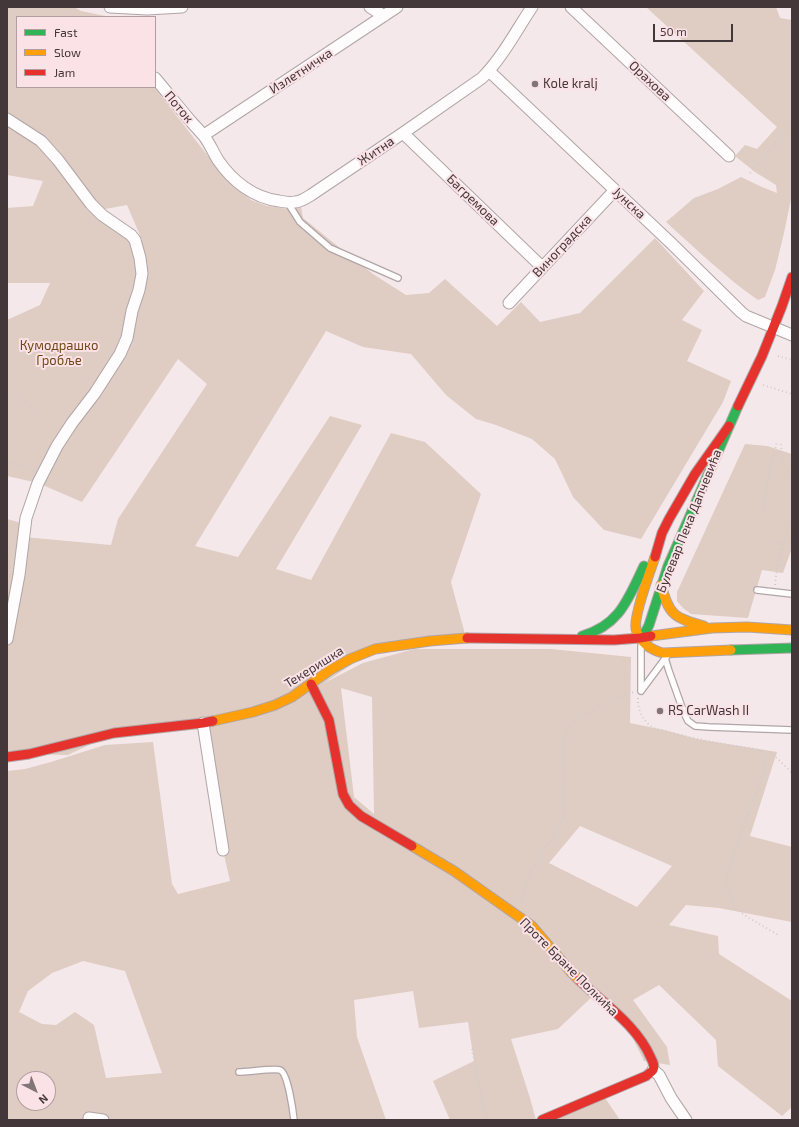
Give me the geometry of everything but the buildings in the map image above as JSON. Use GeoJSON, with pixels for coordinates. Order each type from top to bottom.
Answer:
{"type":"FeatureCollection","features":[{"type":"Feature","properties":{"kind":"street"},"geometry":{"type":"LineString","coordinates":[[110,7],[147,13],[182,7]]}},
{"type":"Feature","properties":{"kind":"street"},"geometry":{"type":"LineString","coordinates":[[370,7],[384,16]]}},
{"type":"Feature","properties":{"kind":"street","name":"Излетничка"},"geometry":{"type":"LineString","coordinates":[[204,135],[397,7]]}},
{"type":"Feature","properties":{"kind":"street","name":"Житна"},"geometry":{"type":"LineString","coordinates":[[204,135],[218,160],[232,177],[254,194],[288,202],[301,201],[482,78],[505,49],[532,7]]}},
{"type":"Feature","properties":{"kind":"street","name":"Орахова"},"geometry":{"type":"LineString","coordinates":[[571,7],[729,156]]}},
{"type":"Feature","properties":{"kind":"street","name":"Јунска"},"geometry":{"type":"LineString","coordinates":[[489,71],[672,244],[741,312],[746,316],[773,328]]}},
{"type":"Feature","properties":{"kind":"street","name":"Поток"},"geometry":{"type":"LineString","coordinates":[[156,79],[204,135]]}},
{"type":"Feature","properties":{"kind":"street"},"geometry":{"type":"LineString","coordinates":[[7,119],[41,141],[58,160],[91,204],[102,215],[131,235],[135,240],[140,258],[142,274],[139,290],[132,311],[127,338],[120,354],[57,446],[38,483],[26,518],[19,574],[7,639]]}},
{"type":"Feature","properties":{"kind":"street","name":"Багремова"},"geometry":{"type":"LineString","coordinates":[[403,133],[542,267]]}},
{"type":"Feature","properties":{"kind":"street","name":"Виноградска"},"geometry":{"type":"LineString","coordinates":[[509,303],[615,190]]}},
{"type":"Feature","properties":{"kind":"street","name":"Булевар Пека Дапчевића"},"geometry":{"type":"LineString","coordinates":[[729,426],[681,496],[662,533],[636,619],[636,630],[640,638],[649,625],[661,585],[680,536],[762,356],[792,277]]}},
{"type":"Feature","properties":{"kind":"street"},"geometry":{"type":"LineString","coordinates":[[773,328],[792,335]]}},
{"type":"Feature","properties":{"kind":"street"},"geometry":{"type":"LineString","coordinates":[[571,640],[604,628],[619,613],[652,549],[662,533]]}},
{"type":"Feature","properties":{"kind":"street"},"geometry":{"type":"LineString","coordinates":[[661,585],[671,613],[676,617],[690,623],[712,628]]}},
{"type":"Feature","properties":{"kind":"street"},"geometry":{"type":"LineString","coordinates":[[640,638],[712,628],[747,627],[792,630]]}},
{"type":"Feature","properties":{"kind":"street","name":"Текеришка"},"geometry":{"type":"LineString","coordinates":[[7,757],[29,754],[114,733],[203,723],[253,712],[275,705],[292,697],[330,670],[350,659],[375,649],[430,641],[466,638],[614,640],[640,638]]}},
{"type":"Feature","properties":{"kind":"street"},"geometry":{"type":"LineString","coordinates":[[640,638],[648,647],[668,655],[792,648]]}},
{"type":"Feature","properties":{"kind":"street","name":"Проте Бране Полкића"},"geometry":{"type":"LineString","coordinates":[[311,684],[329,720],[343,794],[349,805],[361,816],[454,871],[532,926],[558,958],[581,982],[624,1020],[637,1034],[648,1050],[654,1064],[653,1070]]}},
{"type":"Feature","properties":{"kind":"street"},"geometry":{"type":"LineString","coordinates":[[203,723],[223,850]]}},
{"type":"Feature","properties":{"kind":"street"},"geometry":{"type":"LineString","coordinates":[[542,1120],[646,1076],[653,1070],[659,1075],[686,1120]]}},
{"type":"Feature","properties":{"kind":"street"},"geometry":{"type":"LineString","coordinates":[[89,1118],[103,1120]]}},
{"type":"Feature","properties":{"kind":"lane"},"geometry":{"type":"LineString","coordinates":[[288,202],[300,222],[330,248],[398,278]]}},
{"type":"Feature","properties":{"kind":"lane"},"geometry":{"type":"LineString","coordinates":[[757,590],[792,594]]}},
{"type":"Feature","properties":{"kind":"lane"},"geometry":{"type":"LineString","coordinates":[[640,638],[642,659],[641,691]]}},
{"type":"Feature","properties":{"kind":"lane"},"geometry":{"type":"LineString","coordinates":[[641,691],[668,655]]}},
{"type":"Feature","properties":{"kind":"lane"},"geometry":{"type":"LineString","coordinates":[[668,655],[669,672],[684,713],[688,721],[695,726],[709,728],[792,730]]}},
{"type":"Feature","properties":{"kind":"lane"},"geometry":{"type":"LineString","coordinates":[[240,1072],[280,1070],[284,1072],[287,1080],[294,1120]]}},
{"type":"Feature","properties":{"kind":"path"},"geometry":{"type":"LineString","coordinates":[[750,173],[760,164],[781,134],[792,122]]}},
{"type":"Feature","properties":{"kind":"path"},"geometry":{"type":"LineString","coordinates":[[778,356],[792,360]]}},
{"type":"Feature","properties":{"kind":"path"},"geometry":{"type":"LineString","coordinates":[[763,384],[792,394]]}},
{"type":"Feature","properties":{"kind":"path"},"geometry":{"type":"LineString","coordinates":[[7,392],[41,411]]}},
{"type":"Feature","properties":{"kind":"path"},"geometry":{"type":"LineString","coordinates":[[763,511],[770,470],[777,442]]}},
{"type":"Feature","properties":{"kind":"path"},"geometry":{"type":"LineString","coordinates":[[781,444],[784,464],[792,476]]}},
{"type":"Feature","properties":{"kind":"path"},"geometry":{"type":"LineString","coordinates":[[7,460],[42,475]]}},
{"type":"Feature","properties":{"kind":"path"},"geometry":{"type":"LineString","coordinates":[[775,592],[776,569],[792,517]]}},
{"type":"Feature","properties":{"kind":"path"},"geometry":{"type":"LineString","coordinates":[[772,541],[783,544]]}},
{"type":"Feature","properties":{"kind":"path"},"geometry":{"type":"LineString","coordinates":[[641,691],[638,698],[638,707],[647,722],[653,728],[697,739],[769,752],[792,774]]}},
{"type":"Feature","properties":{"kind":"path"},"geometry":{"type":"LineString","coordinates":[[521,919],[521,900],[529,876],[537,860],[555,834],[564,816],[565,799],[563,743],[568,729],[579,717],[626,694],[641,691]]}},
{"type":"Feature","properties":{"kind":"path"},"geometry":{"type":"LineString","coordinates":[[755,749],[761,752],[765,768],[730,864],[726,885],[734,908],[780,936]]}},
{"type":"Feature","properties":{"kind":"path"},"geometry":{"type":"LineString","coordinates":[[472,1048],[484,1109],[488,1120]]}},
{"type":"Feature","properties":{"kind":"green space","name":"Кумодрашко Гробље"},"geometry":{"type":"Polygon","coordinates":[[[7,7],[74,7],[81,11],[105,16],[16,16],[16,88],[155,88],[222,174],[251,200],[267,206],[288,209],[301,207],[303,218],[373,274],[406,295],[429,293],[445,279],[497,326],[521,302],[540,322],[580,313],[655,238],[704,291],[682,320],[702,330],[687,361],[731,381],[723,402],[641,539],[604,530],[573,497],[555,459],[532,439],[476,419],[446,395],[411,354],[363,347],[326,331],[195,546],[238,557],[330,416],[362,425],[276,569],[311,580],[391,433],[425,442],[481,494],[451,582],[466,638],[375,649],[324,683],[363,663],[414,649],[551,649],[631,657],[630,723],[697,739],[777,752],[750,836],[792,847],[792,922],[719,908],[686,905],[669,925],[718,936],[719,954],[792,1001],[792,1107],[782,1116],[718,1066],[716,1040],[659,985],[633,1000],[667,1047],[670,1065],[644,1061],[624,1020],[594,995],[558,1029],[511,1039],[536,1120],[450,1120],[433,1081],[474,1061],[468,1022],[419,1028],[413,991],[354,1000],[357,1037],[386,1120],[7,1120],[7,771],[25,769],[105,745],[153,742],[172,884],[178,894],[230,881],[223,850],[203,723],[114,733],[68,755],[29,754],[7,757],[7,519],[25,524],[24,537],[111,545],[118,519],[207,384],[178,359],[82,502],[38,483],[7,476],[7,320],[40,305],[50,283],[7,283],[7,208],[33,206],[43,181],[7,175],[7,7]],[[127,205],[105,209],[85,208],[131,235],[142,268],[142,240],[127,205]],[[341,688],[354,797],[374,814],[372,697],[341,688]],[[580,826],[549,863],[637,907],[672,866],[580,826]],[[83,961],[52,973],[28,991],[19,1012],[42,1024],[56,1025],[75,1012],[94,1025],[106,1078],[162,1073],[125,971],[83,961]]]}},
{"type":"Feature","properties":{"kind":"green space"},"geometry":{"type":"Polygon","coordinates":[[[646,7],[776,7],[780,18],[792,20],[792,194],[775,270],[765,297],[758,300],[722,272],[666,222],[694,198],[718,189],[741,177],[777,193],[776,185],[755,172],[735,156],[745,145],[757,149],[777,127],[646,7]]]}},
{"type":"Feature","properties":{"kind":"green space"},"geometry":{"type":"Polygon","coordinates":[[[745,444],[767,446],[792,454],[792,548],[783,573],[762,570],[748,618],[691,614],[677,601],[677,592],[745,444]]]}},
{"type":"Feature","properties":{"kind":"green space"},"geometry":{"type":"Polygon","coordinates":[[[603,1095],[620,1120],[542,1120],[603,1095]]]}},
{"type":"Feature","properties":{"kind":"traffic: fast"},"geometry":{"type":"LineString","coordinates":[[640,638],[649,625],[668,566],[738,406]]}},
{"type":"Feature","properties":{"kind":"traffic: fast"},"geometry":{"type":"LineString","coordinates":[[582,636],[595,631],[614,618],[627,600],[644,566]]}},
{"type":"Feature","properties":{"kind":"traffic: fast"},"geometry":{"type":"LineString","coordinates":[[731,650],[792,648]]}},
{"type":"Feature","properties":{"kind":"traffic: slow"},"geometry":{"type":"LineString","coordinates":[[655,557],[642,594],[637,615],[636,629],[643,642],[650,648],[663,653],[731,650]]}},
{"type":"Feature","properties":{"kind":"traffic: slow"},"geometry":{"type":"LineString","coordinates":[[661,585],[667,603],[674,614],[704,626]]}},
{"type":"Feature","properties":{"kind":"traffic: slow"},"geometry":{"type":"LineString","coordinates":[[651,636],[712,628],[747,627],[792,630]]}},
{"type":"Feature","properties":{"kind":"traffic: slow"},"geometry":{"type":"LineString","coordinates":[[213,721],[253,712],[275,705],[292,697],[330,670],[350,659],[375,649],[430,641],[467,638]]}},
{"type":"Feature","properties":{"kind":"traffic: slow"},"geometry":{"type":"LineString","coordinates":[[412,846],[454,871],[532,926],[579,980]]}},
{"type":"Feature","properties":{"kind":"traffic: jam"},"geometry":{"type":"LineString","coordinates":[[738,406],[762,356],[792,277]]}},
{"type":"Feature","properties":{"kind":"traffic: jam"},"geometry":{"type":"LineString","coordinates":[[655,557],[662,533],[669,519],[695,474],[729,426]]}},
{"type":"Feature","properties":{"kind":"traffic: jam"},"geometry":{"type":"LineString","coordinates":[[467,638],[614,640],[651,636]]}},
{"type":"Feature","properties":{"kind":"traffic: jam"},"geometry":{"type":"LineString","coordinates":[[311,684],[329,720],[343,794],[349,805],[361,816],[412,846]]}},
{"type":"Feature","properties":{"kind":"traffic: jam"},"geometry":{"type":"LineString","coordinates":[[7,757],[29,754],[114,733],[213,721]]}},
{"type":"Feature","properties":{"kind":"traffic: jam"},"geometry":{"type":"LineString","coordinates":[[542,1120],[646,1076],[652,1072],[654,1068],[654,1064],[645,1046],[629,1025],[579,980]]}},
{"type":"Feature","properties":{"kind":"place","name":"Kole kralj"},"geometry":{"type":"Point","coordinates":[535,84]}},
{"type":"Feature","properties":{"kind":"place","name":"RS CarWash II"},"geometry":{"type":"Point","coordinates":[660,711]}}]}
